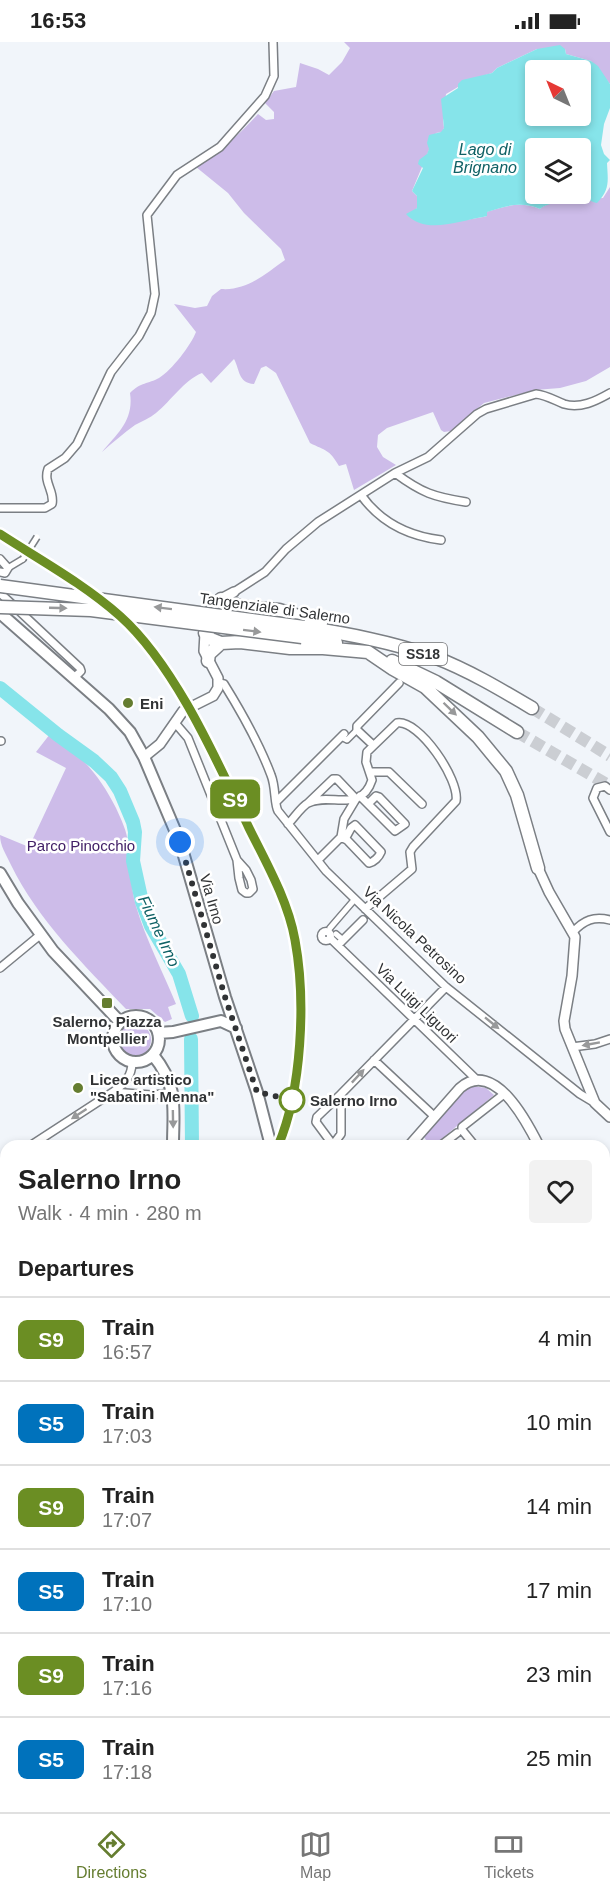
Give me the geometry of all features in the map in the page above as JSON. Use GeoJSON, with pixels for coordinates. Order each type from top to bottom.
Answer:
{"type":"FeatureCollection","features":[{"type":"Feature","properties":{"kind":"highway","name":"Tangenziale di Salerno"},"geometry":{"type":"LineString","coordinates":[[0,586],[303,632],[368,652],[436,682],[518,732]]}},
{"type":"Feature","properties":{"kind":"highway"},"geometry":{"type":"LineString","coordinates":[[234,592],[237,606]]}},
{"type":"Feature","properties":{"kind":"highway"},"geometry":{"type":"LineString","coordinates":[[221,599],[237,606],[279,610],[316,622],[366,632],[388,643]]}},
{"type":"Feature","properties":{"kind":"highway","name":"Tangenziale di Salerno"},"geometry":{"type":"LineString","coordinates":[[0,606],[91,610],[365,637],[434,657],[466,671],[532,708]]}},
{"type":"Feature","properties":{"kind":"highway"},"geometry":{"type":"LineString","coordinates":[[205,633],[211,639],[221,643],[240,642],[290,648],[368,652],[435,695],[499,760],[512,781],[538,868]]}},
{"type":"Feature","properties":{"kind":"highway"},"geometry":{"type":"LineString","coordinates":[[208,661],[209,654],[221,643]]}},
{"type":"Feature","properties":{"kind":"main road","name":"Via Irno"},"geometry":{"type":"LineString","coordinates":[[0,613],[121,721],[144,757],[180,842],[270,1140]]}},
{"type":"Feature","properties":{"kind":"main road"},"geometry":{"type":"LineString","coordinates":[[0,873],[40,935],[120,1022]]}},
{"type":"Feature","properties":{"kind":"main road"},"geometry":{"type":"LineString","coordinates":[[221,1021],[227,1012],[227,1003]]}},
{"type":"Feature","properties":{"kind":"main road"},"geometry":{"type":"LineString","coordinates":[[132,1016],[139,1016],[151,1022],[158,1033],[159,1042],[153,1056],[143,1061],[132,1062],[120,1056],[113,1045],[114,1033],[120,1022],[132,1016]]}},
{"type":"Feature","properties":{"kind":"main road"},"geometry":{"type":"LineString","coordinates":[[158,1033],[173,1032],[221,1021],[236,1028]]}},
{"type":"Feature","properties":{"kind":"main road"},"geometry":{"type":"LineString","coordinates":[[153,1056],[166,1073],[172,1091],[174,1140]]}},
{"type":"Feature","properties":{"kind":"street"},"geometry":{"type":"LineString","coordinates":[[0,508],[45,508],[52,504],[53,497],[46,479],[48,469],[65,458],[77,444],[111,372],[139,336],[153,308],[155,294],[147,215],[177,175],[220,147],[266,96],[274,76],[273,42]]}},
{"type":"Feature","properties":{"kind":"street"},"geometry":{"type":"LineString","coordinates":[[144,757],[160,744],[187,707],[213,696],[218,688],[218,678],[204,651],[205,633],[211,609],[221,599],[265,572],[286,549],[310,529],[395,473],[428,457],[466,422],[486,409],[536,394],[573,405],[588,403],[610,393]]}},
{"type":"Feature","properties":{"kind":"street"},"geometry":{"type":"LineString","coordinates":[[395,473],[427,494],[466,502]]}},
{"type":"Feature","properties":{"kind":"street"},"geometry":{"type":"LineString","coordinates":[[360,495],[373,512],[396,526],[427,538],[441,540]]}},
{"type":"Feature","properties":{"kind":"street"},"geometry":{"type":"LineString","coordinates":[[0,572],[5,573],[8,568],[23,559],[40,537]]}},
{"type":"Feature","properties":{"kind":"street"},"geometry":{"type":"LineString","coordinates":[[0,559],[8,568]]}},
{"type":"Feature","properties":{"kind":"street"},"geometry":{"type":"LineString","coordinates":[[0,593],[80,668],[81,671],[74,678]]}},
{"type":"Feature","properties":{"kind":"street","name":"Via Nicola Petrosino"},"geometry":{"type":"LineString","coordinates":[[219,683],[224,684],[256,740],[276,789],[275,806],[318,861],[446,987],[610,1117]]}},
{"type":"Feature","properties":{"kind":"street"},"geometry":{"type":"LineString","coordinates":[[277,801],[342,735],[347,740],[357,730],[359,722],[399,683]]}},
{"type":"Feature","properties":{"kind":"street"},"geometry":{"type":"LineString","coordinates":[[318,861],[343,838],[355,825],[381,852],[380,855],[369,863],[343,838],[344,819],[372,780],[366,762],[367,752],[397,723],[406,723],[435,749],[457,796],[453,804],[413,847],[410,852],[412,869],[365,909]]}},
{"type":"Feature","properties":{"kind":"street"},"geometry":{"type":"LineString","coordinates":[[176,724],[188,738],[237,860]]}},
{"type":"Feature","properties":{"kind":"street"},"geometry":{"type":"LineString","coordinates":[[357,730],[373,746]]}},
{"type":"Feature","properties":{"kind":"street"},"geometry":{"type":"LineString","coordinates":[[370,772],[389,772],[422,804]]}},
{"type":"Feature","properties":{"kind":"street"},"geometry":{"type":"LineString","coordinates":[[288,824],[333,779],[337,779],[368,804],[395,831],[405,824],[379,797],[376,796],[368,804]]}},
{"type":"Feature","properties":{"kind":"street"},"geometry":{"type":"LineString","coordinates":[[610,790],[605,786],[597,788],[593,798],[610,831]]}},
{"type":"Feature","properties":{"kind":"street"},"geometry":{"type":"LineString","coordinates":[[308,803],[358,797]]}},
{"type":"Feature","properties":{"kind":"street"},"geometry":{"type":"LineString","coordinates":[[538,868],[549,892],[573,932],[575,956],[564,1021],[565,1029],[595,1103]]}},
{"type":"Feature","properties":{"kind":"street"},"geometry":{"type":"LineString","coordinates":[[330,927],[355,899]]}},
{"type":"Feature","properties":{"kind":"street"},"geometry":{"type":"LineString","coordinates":[[573,932],[580,924],[593,918],[610,920]]}},
{"type":"Feature","properties":{"kind":"street"},"geometry":{"type":"LineString","coordinates":[[340,942],[363,920]]}},
{"type":"Feature","properties":{"kind":"street"},"geometry":{"type":"LineString","coordinates":[[0,968],[40,935]]}},
{"type":"Feature","properties":{"kind":"street","name":"Via Luigi Liguori"},"geometry":{"type":"LineString","coordinates":[[333,937],[413,1019],[477,1080]]}},
{"type":"Feature","properties":{"kind":"street"},"geometry":{"type":"LineString","coordinates":[[329,1140],[316,1122],[317,1117],[446,987]]}},
{"type":"Feature","properties":{"kind":"street"},"geometry":{"type":"LineString","coordinates":[[572,1047],[596,1044],[610,1039]]}},
{"type":"Feature","properties":{"kind":"street"},"geometry":{"type":"LineString","coordinates":[[374,1060],[435,1117]]}},
{"type":"Feature","properties":{"kind":"street"},"geometry":{"type":"LineString","coordinates":[[39,1140],[113,1092],[127,1080],[132,1069],[132,1062]]}},
{"type":"Feature","properties":{"kind":"street"},"geometry":{"type":"LineString","coordinates":[[414,1140],[467,1083],[477,1080],[492,1084],[504,1094],[528,1124],[536,1140]]}},
{"type":"Feature","properties":{"kind":"street"},"geometry":{"type":"LineString","coordinates":[[113,1092],[151,1095],[172,1091]]}},
{"type":"Feature","properties":{"kind":"street"},"geometry":{"type":"LineString","coordinates":[[337,1140],[341,1134],[342,1125],[341,1094]]}},
{"type":"Feature","properties":{"kind":"street"},"geometry":{"type":"LineString","coordinates":[[470,1140],[462,1131],[462,1127],[504,1094]]}},
{"type":"Feature","properties":{"kind":"street"},"geometry":{"type":"LineString","coordinates":[[448,1140],[458,1133]]}},
{"type":"Feature","properties":{"kind":"green space"},"geometry":{"type":"Polygon","coordinates":[[[344,42],[610,42],[610,84],[591,60],[566,54],[565,49],[537,49],[497,68],[492,73],[470,80],[446,94],[444,128],[442,132],[436,133],[412,191],[417,196],[417,208],[414,211],[436,225],[487,216],[486,212],[506,206],[526,205],[540,209],[548,204],[591,204],[591,198],[603,198],[610,187],[610,367],[586,381],[560,388],[535,390],[484,403],[451,431],[441,430],[433,412],[387,428],[378,435],[377,447],[383,457],[396,465],[354,490],[346,464],[339,466],[330,453],[310,443],[276,373],[266,366],[261,368],[254,384],[249,383],[242,379],[234,359],[211,383],[202,373],[195,376],[156,413],[135,425],[102,452],[124,426],[130,411],[130,393],[159,378],[170,369],[194,337],[196,332],[174,304],[195,308],[207,306],[212,296],[221,289],[247,284],[285,260],[281,249],[244,213],[228,193],[196,167],[229,143],[258,114],[266,120],[274,119],[274,112],[265,103],[274,91],[296,87],[300,63],[329,75],[342,62],[350,48],[344,42]]]}},
{"type":"Feature","properties":{"kind":"green space","name":"Parco Pinocchio"},"geometry":{"type":"Polygon","coordinates":[[[50,734],[80,757],[96,776],[110,796],[124,825],[136,906],[176,1004],[168,1007],[172,1019],[165,1022],[150,1009],[126,1009],[78,959],[34,905],[2,846],[0,835],[29,847],[66,768],[36,752],[50,734]]]}},
{"type":"Feature","properties":{"kind":"green space"},"geometry":{"type":"Polygon","coordinates":[[[134,1023],[146,1028],[151,1040],[146,1052],[134,1057],[122,1052],[117,1040],[122,1028],[134,1023]]]}},
{"type":"Feature","properties":{"kind":"green space"},"geometry":{"type":"Polygon","coordinates":[[[472,1086],[486,1088],[494,1095],[440,1140],[426,1140],[424,1137],[465,1090],[472,1086]]]}},
{"type":"Feature","properties":{"kind":"water","name":"Lago di Brignano"},"geometry":{"type":"Polygon","coordinates":[[[560,45],[565,49],[566,54],[587,60],[525,60],[525,126],[591,126],[591,61],[598,66],[610,84],[610,108],[604,124],[601,145],[604,154],[610,160],[607,163],[608,175],[604,194],[597,203],[591,201],[591,138],[525,138],[525,204],[552,204],[540,209],[526,205],[507,206],[487,212],[487,216],[442,225],[423,224],[414,220],[406,214],[417,208],[417,196],[412,191],[423,168],[418,164],[419,160],[427,154],[429,149],[427,143],[429,135],[441,132],[444,128],[441,99],[458,88],[462,80],[492,73],[497,68],[537,49],[560,45]]]}},
{"type":"Feature","properties":{"kind":"waterway","name":"Fiume Irno"},"geometry":{"type":"LineString","coordinates":[[0,688],[94,761],[111,777],[120,791],[135,832],[133,861],[142,902],[151,926],[179,974],[192,1016]]}},
{"type":"Feature","properties":{"kind":"waterway","name":"Fiume Irno"},"geometry":{"type":"LineString","coordinates":[[191,1039],[192,1140]]}},
{"type":"Feature","properties":{"kind":"tunnel"},"geometry":{"type":"LineString","coordinates":[[532,708],[610,756]]}},
{"type":"Feature","properties":{"kind":"tunnel"},"geometry":{"type":"LineString","coordinates":[[517,732],[610,786]]}},
{"type":"Feature","properties":{"kind":"railway"},"geometry":{"type":"LineString","coordinates":[[0,534],[74,581]]}},
{"type":"Feature","properties":{"kind":"railway"},"geometry":{"type":"LineString","coordinates":[[135,633],[169,676],[197,723],[272,874],[289,916],[298,954],[300,1039],[293,1097],[280,1140]]}},
{"type":"Feature","properties":{"kind":"train","name":"S9"},"geometry":{"type":"LineString","coordinates":[[0,534],[74,581],[120,616],[144,643],[168,675],[204,737],[275,880],[296,941],[300,994],[297,1062],[291,1103],[280,1140]]}},
{"type":"Feature","properties":{"kind":"place","name":"Eni"},"geometry":{"type":"Point","coordinates":[128,703]}},
{"type":"Feature","properties":{"kind":"place","name":"Salerno, Piazza Montpellier"},"geometry":{"type":"Point","coordinates":[107,1003]}},
{"type":"Feature","properties":{"kind":"place","name":"Liceo artistico \"Sabatini Menna\""},"geometry":{"type":"Point","coordinates":[78,1088]}},
{"type":"Feature","properties":{"kind":"place","name":"Salerno Irno"},"geometry":{"type":"Point","coordinates":[292,1100]}},
{"type":"Feature","properties":{"kind":"route"},"geometry":{"type":"LineString","coordinates":[[180,842],[225,997],[257,1092],[292,1100]]}}]}
